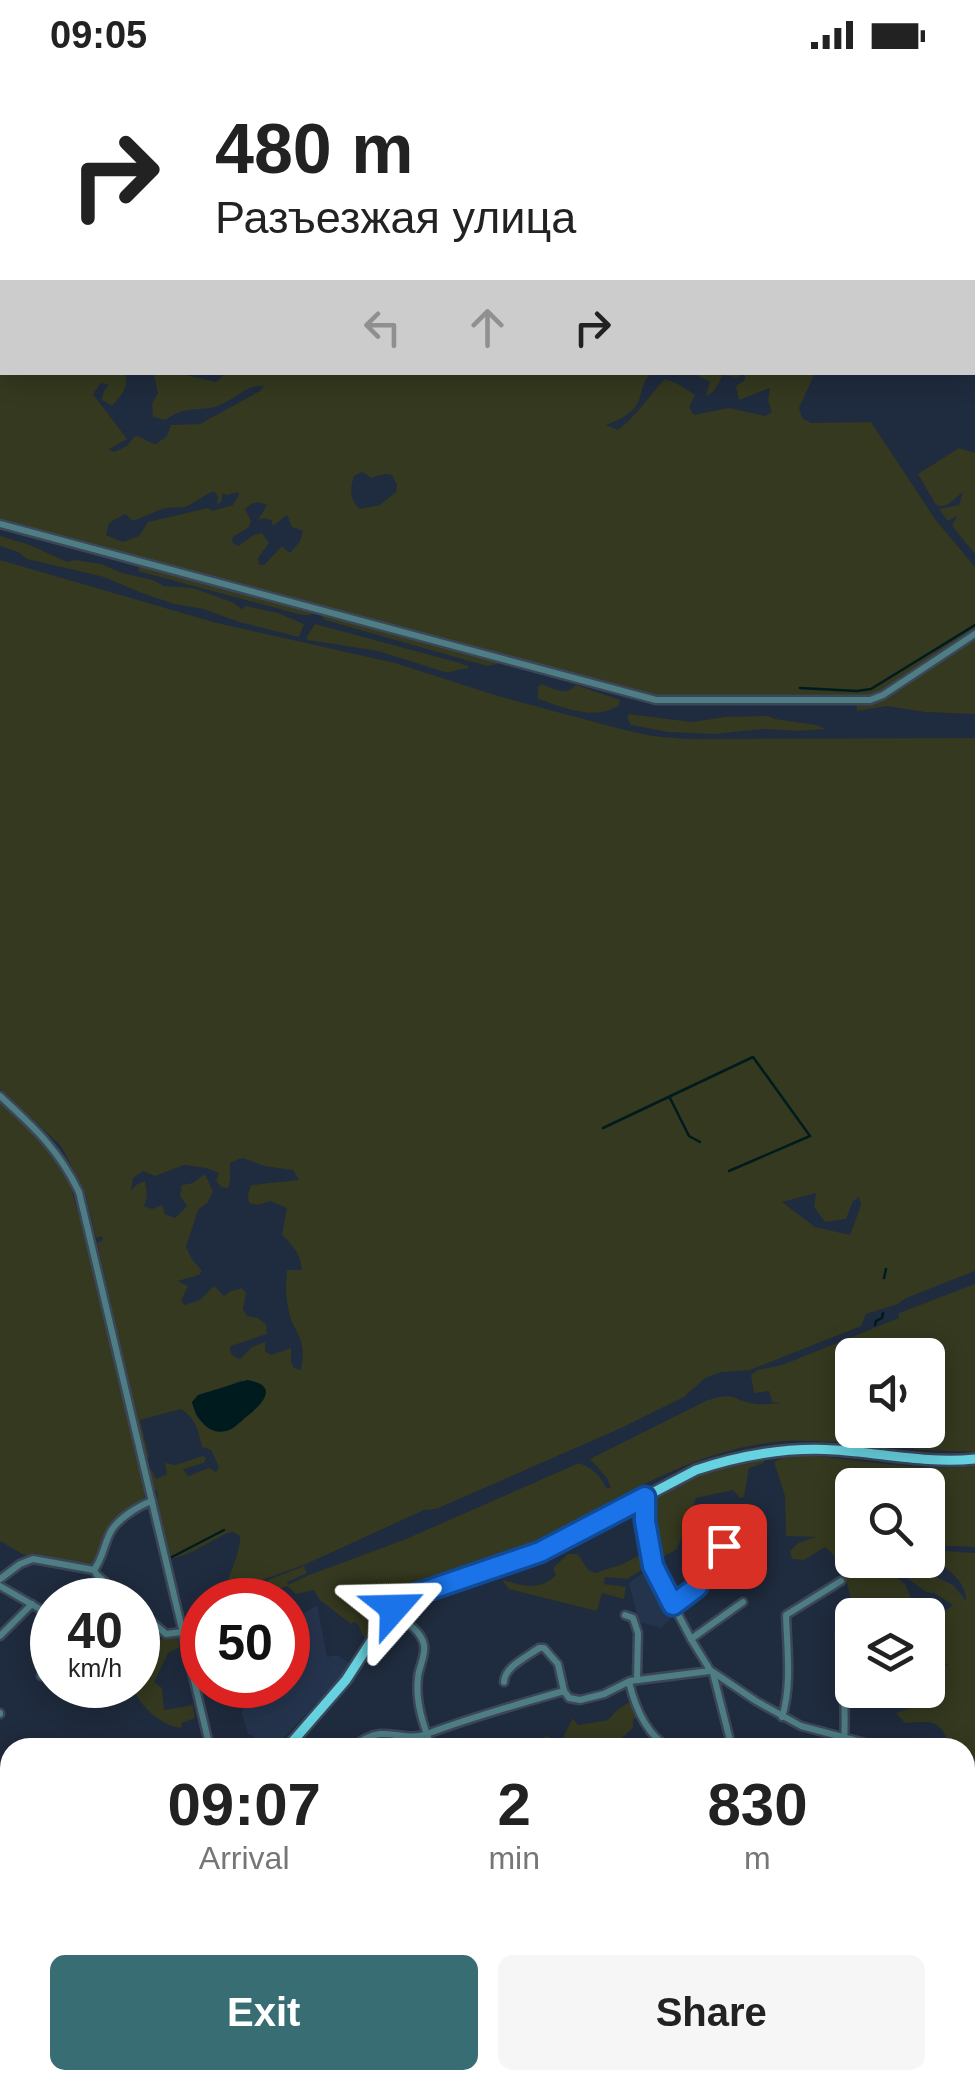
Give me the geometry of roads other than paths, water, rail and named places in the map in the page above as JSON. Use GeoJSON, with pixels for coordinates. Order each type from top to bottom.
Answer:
{"type":"FeatureCollection","features":[{"type":"Feature","properties":{"kind":"main road"},"geometry":{"type":"LineString","coordinates":[[297,1738],[346,1680],[390,1612],[402,1601],[540,1552],[696,1470],[780,1450],[834,1450],[920,1460],[975,1459]]}},
{"type":"Feature","properties":{"kind":"street"},"geometry":{"type":"LineString","coordinates":[[0,524],[656,700],[870,700],[884,695],[975,634]]}},
{"type":"Feature","properties":{"kind":"street"},"geometry":{"type":"LineString","coordinates":[[0,1096],[52,1146],[80,1192],[180,1623]]}},
{"type":"Feature","properties":{"kind":"street"},"geometry":{"type":"LineString","coordinates":[[645,1497],[653,1566],[712,1672],[729,1738]]}},
{"type":"Feature","properties":{"kind":"street"},"geometry":{"type":"LineString","coordinates":[[94,1570],[117,1524],[152,1501]]}},
{"type":"Feature","properties":{"kind":"street"},"geometry":{"type":"LineString","coordinates":[[673,1605],[697,1587],[701,1560],[724,1546],[708,1521]]}},
{"type":"Feature","properties":{"kind":"street"},"geometry":{"type":"LineString","coordinates":[[30,1603],[0,1583],[20,1564],[33,1559],[94,1570]]}},
{"type":"Feature","properties":{"kind":"street"},"geometry":{"type":"LineString","coordinates":[[94,1570],[99,1578]]}},
{"type":"Feature","properties":{"kind":"street"},"geometry":{"type":"LineString","coordinates":[[782,1717],[787,1680],[786,1615],[841,1581]]}},
{"type":"Feature","properties":{"kind":"street"},"geometry":{"type":"LineString","coordinates":[[691,1639],[743,1602]]}},
{"type":"Feature","properties":{"kind":"street"},"geometry":{"type":"LineString","coordinates":[[0,1636],[30,1606]]}},
{"type":"Feature","properties":{"kind":"street"},"geometry":{"type":"LineString","coordinates":[[390,1612],[408,1624],[424,1646],[418,1695],[428,1738]]}},
{"type":"Feature","properties":{"kind":"street"},"geometry":{"type":"LineString","coordinates":[[625,1615],[633,1618],[638,1634],[633,1681],[643,1720],[656,1738]]}},
{"type":"Feature","properties":{"kind":"street"},"geometry":{"type":"LineString","coordinates":[[504,1682],[508,1670],[544,1648],[558,1664],[564,1691],[570,1698],[580,1700],[633,1681],[712,1672],[782,1717],[844,1738],[846,1708]]}},
{"type":"Feature","properties":{"kind":"street"},"geometry":{"type":"LineString","coordinates":[[372,1738],[380,1734],[427,1734],[564,1691]]}},
{"type":"Feature","properties":{"kind":"street"},"geometry":{"type":"LineString","coordinates":[[200,1708],[208,1738]]}},
{"type":"Feature","properties":{"kind":"waterway"},"geometry":{"type":"LineString","coordinates":[[800,688],[871,689],[975,625]]}},
{"type":"Feature","properties":{"kind":"waterway"},"geometry":{"type":"LineString","coordinates":[[603,1128],[753,1057],[810,1136],[729,1171]]}},
{"type":"Feature","properties":{"kind":"waterway"},"geometry":{"type":"LineString","coordinates":[[670,1098],[689,1136],[700,1142]]}},
{"type":"Feature","properties":{"kind":"waterway"},"geometry":{"type":"LineString","coordinates":[[884,1278],[886,1269]]}},
{"type":"Feature","properties":{"kind":"waterway"},"geometry":{"type":"LineString","coordinates":[[875,1325],[883,1313]]}},
{"type":"Feature","properties":{"kind":"waterway"},"geometry":{"type":"LineString","coordinates":[[170,1558],[224,1530]]}}]}
